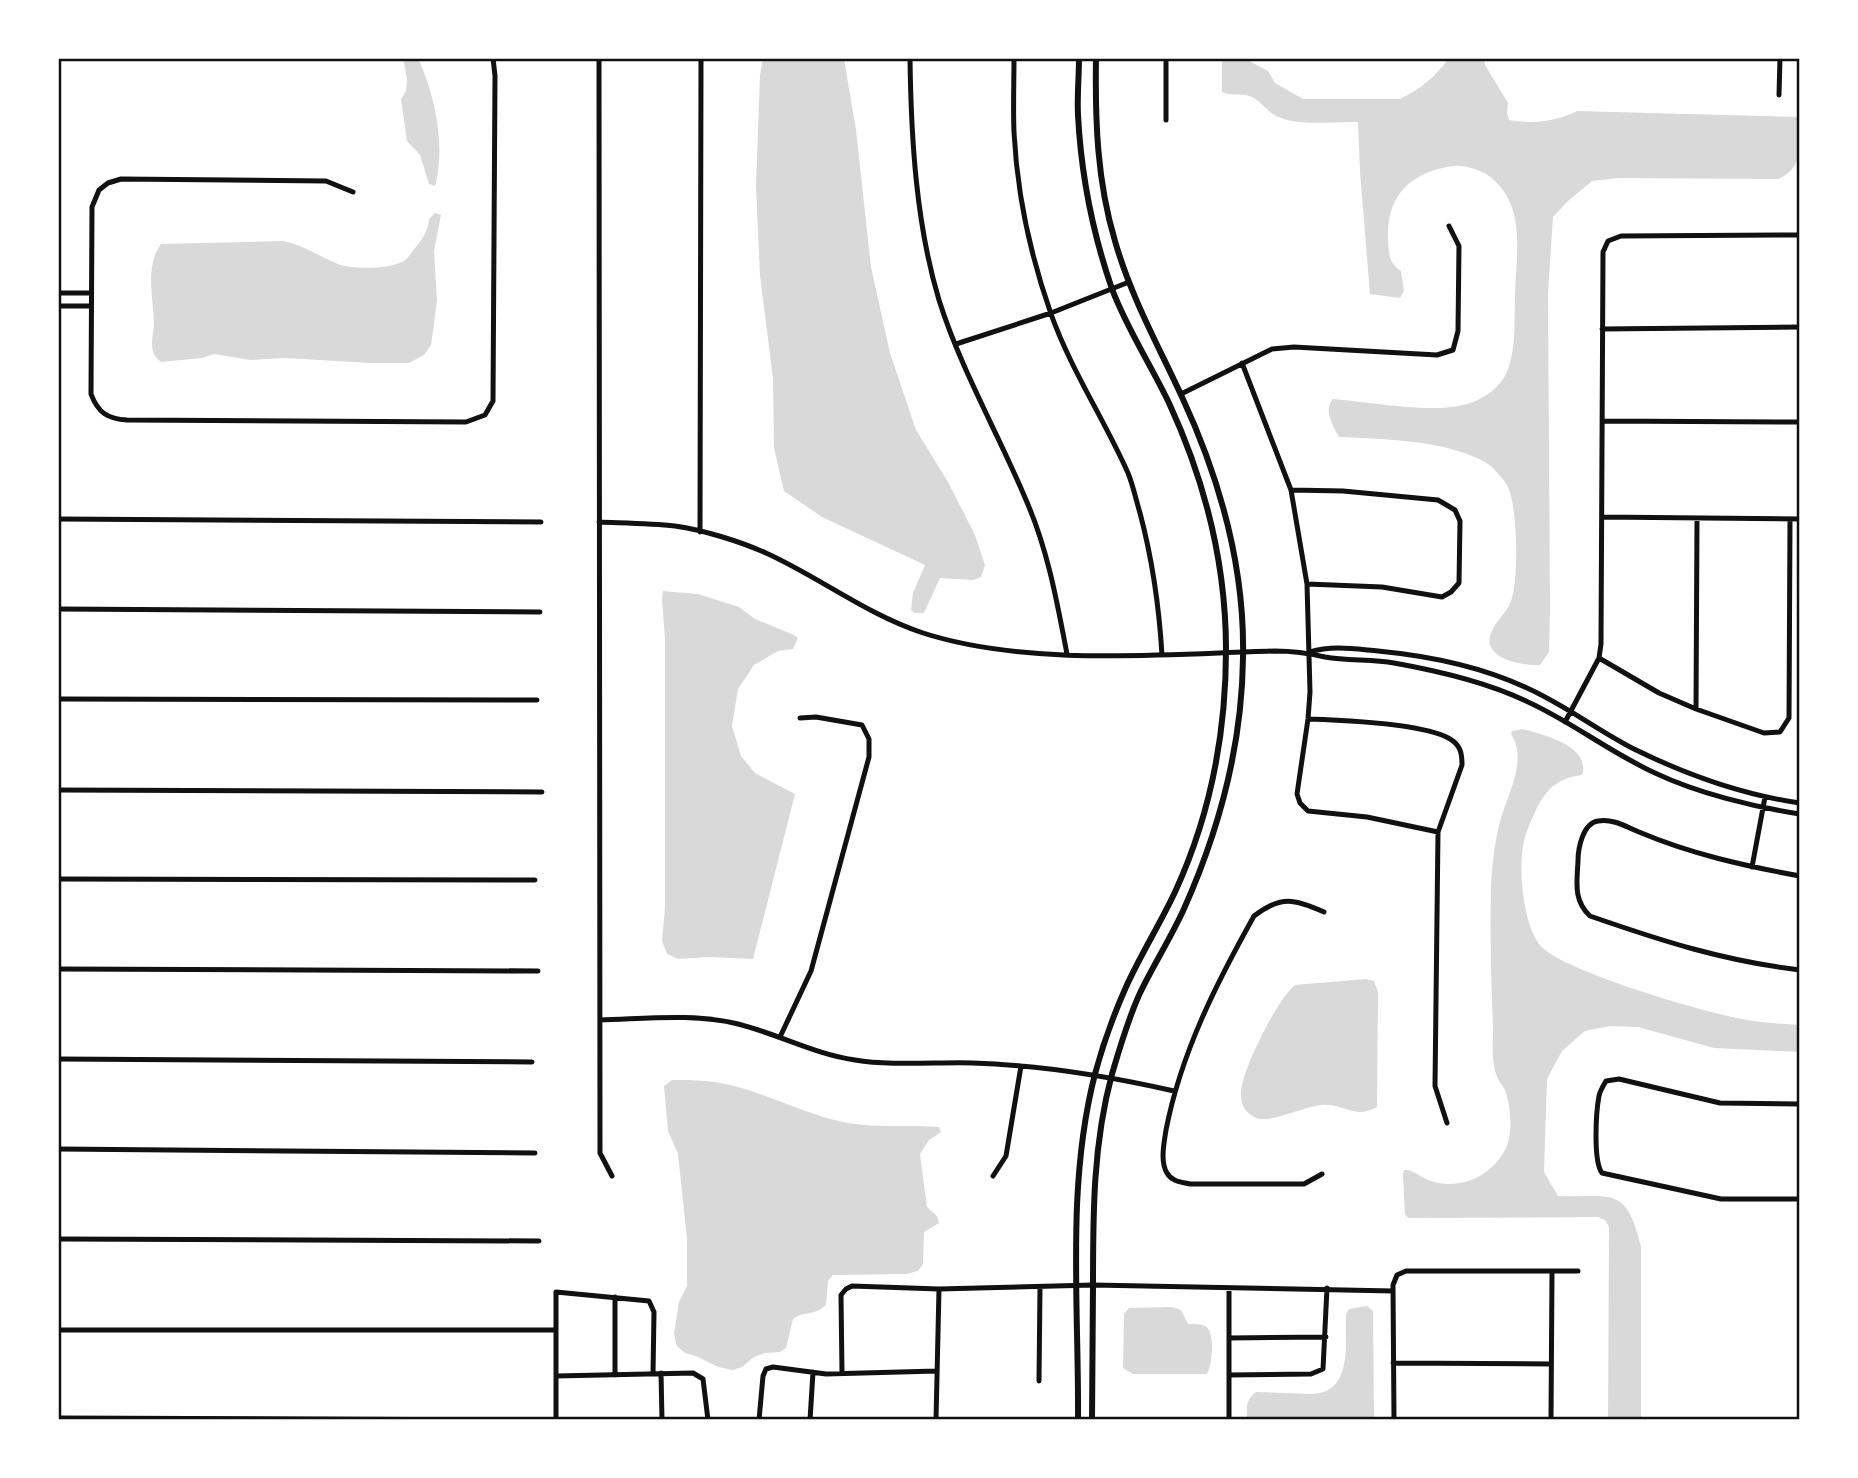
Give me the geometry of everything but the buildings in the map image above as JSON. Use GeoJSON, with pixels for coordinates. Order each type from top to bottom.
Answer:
{"type":"FeatureCollection","features":[{"type":"Feature","properties":{"kind":"street"},"geometry":{"type":"LineString","coordinates":[[352,192],[326,181],[121,179],[108,183],[99,190],[92,207],[90,306],[91,394],[95,406],[102,414],[113,419],[127,420],[466,422],[485,415],[493,401],[493,58]]}},
{"type":"Feature","properties":{"kind":"street"},"geometry":{"type":"LineString","coordinates":[[599,58],[600,1153],[612,1177]]}},
{"type":"Feature","properties":{"kind":"street"},"geometry":{"type":"LineString","coordinates":[[700,532],[701,58]]}},
{"type":"Feature","properties":{"kind":"street"},"geometry":{"type":"LineString","coordinates":[[910,58],[914,162],[939,300],[985,414],[1027,501],[1049,564],[1067,654]]}},
{"type":"Feature","properties":{"kind":"street"},"geometry":{"type":"LineString","coordinates":[[1014,58],[1014,134],[1021,191],[1034,256],[1051,313],[1070,360],[1101,415],[1129,476],[1147,540],[1159,601],[1162,655]]}},
{"type":"Feature","properties":{"kind":"street"},"geometry":{"type":"LineString","coordinates":[[1078,1420],[1077,1203],[1080,1144],[1095,1074],[1126,986],[1175,891],[1204,815],[1221,739],[1226,702],[1223,589],[1206,503],[1168,400],[1150,369],[1112,288],[1100,247],[1087,185],[1078,114],[1079,58]]}},
{"type":"Feature","properties":{"kind":"street"},"geometry":{"type":"LineString","coordinates":[[1092,1420],[1093,1184],[1101,1125],[1112,1076],[1129,1021],[1182,912],[1220,812],[1241,708],[1244,653],[1241,602],[1231,536],[1211,464],[1181,394],[1153,342],[1114,241],[1104,197],[1097,141],[1096,58]]}},
{"type":"Feature","properties":{"kind":"street"},"geometry":{"type":"LineString","coordinates":[[1166,58],[1166,120]]}},
{"type":"Feature","properties":{"kind":"street"},"geometry":{"type":"LineString","coordinates":[[1779,95],[1780,58]]}},
{"type":"Feature","properties":{"kind":"street"},"geometry":{"type":"LineString","coordinates":[[1181,394],[1272,349],[1294,347],[1437,355],[1453,350],[1458,331],[1459,246],[1450,226]]}},
{"type":"Feature","properties":{"kind":"street"},"geometry":{"type":"LineString","coordinates":[[1565,722],[1599,658],[1603,252],[1608,242],[1621,236],[1800,235]]}},
{"type":"Feature","properties":{"kind":"street"},"geometry":{"type":"LineString","coordinates":[[956,344],[1051,313],[1129,282]]}},
{"type":"Feature","properties":{"kind":"street"},"geometry":{"type":"LineString","coordinates":[[58,293],[91,293]]}},
{"type":"Feature","properties":{"kind":"street"},"geometry":{"type":"LineString","coordinates":[[58,306],[90,306]]}},
{"type":"Feature","properties":{"kind":"street"},"geometry":{"type":"LineString","coordinates":[[1602,329],[1800,327]]}},
{"type":"Feature","properties":{"kind":"street"},"geometry":{"type":"LineString","coordinates":[[1242,363],[1291,490],[1307,584],[1310,652],[1308,719],[1297,794],[1300,803],[1308,811],[1367,817],[1438,832]]}},
{"type":"Feature","properties":{"kind":"street"},"geometry":{"type":"LineString","coordinates":[[1602,421],[1800,422]]}},
{"type":"Feature","properties":{"kind":"street"},"geometry":{"type":"LineString","coordinates":[[1291,490],[1343,491],[1438,500],[1455,510],[1460,521],[1459,583],[1442,597],[1382,587],[1307,584]]}},
{"type":"Feature","properties":{"kind":"street"},"geometry":{"type":"LineString","coordinates":[[1602,517],[1800,519]]}},
{"type":"Feature","properties":{"kind":"street"},"geometry":{"type":"LineString","coordinates":[[58,519],[541,522]]}},
{"type":"Feature","properties":{"kind":"street"},"geometry":{"type":"LineString","coordinates":[[1696,709],[1697,519]]}},
{"type":"Feature","properties":{"kind":"street"},"geometry":{"type":"LineString","coordinates":[[1599,658],[1659,693],[1696,709],[1763,733],[1780,732],[1789,718],[1790,519]]}},
{"type":"Feature","properties":{"kind":"street"},"geometry":{"type":"LineString","coordinates":[[599,522],[677,526],[737,542],[764,552],[857,603],[923,633],[1007,651],[1162,655],[1310,652],[1325,647],[1418,654],[1445,660],[1527,688],[1632,748],[1681,769],[1765,797],[1800,803]]}},
{"type":"Feature","properties":{"kind":"street"},"geometry":{"type":"LineString","coordinates":[[58,609],[540,612]]}},
{"type":"Feature","properties":{"kind":"street"},"geometry":{"type":"LineString","coordinates":[[1310,652],[1326,657],[1391,663],[1436,672],[1506,692],[1657,774],[1763,809],[1800,814]]}},
{"type":"Feature","properties":{"kind":"street"},"geometry":{"type":"LineString","coordinates":[[58,699],[537,700]]}},
{"type":"Feature","properties":{"kind":"street"},"geometry":{"type":"LineString","coordinates":[[780,1037],[811,971],[869,757],[869,739],[862,725],[816,717],[800,719]]}},
{"type":"Feature","properties":{"kind":"street"},"geometry":{"type":"LineString","coordinates":[[1308,719],[1402,726],[1453,741],[1462,753],[1462,765],[1438,832],[1435,1086],[1447,1123]]}},
{"type":"Feature","properties":{"kind":"street"},"geometry":{"type":"LineString","coordinates":[[58,790],[542,792]]}},
{"type":"Feature","properties":{"kind":"street"},"geometry":{"type":"LineString","coordinates":[[1752,867],[1765,797]]}},
{"type":"Feature","properties":{"kind":"street"},"geometry":{"type":"LineString","coordinates":[[1800,876],[1676,848],[1612,821],[1597,821],[1589,825],[1578,850],[1577,896],[1580,907],[1590,916],[1678,946],[1753,964],[1800,971]]}},
{"type":"Feature","properties":{"kind":"street"},"geometry":{"type":"LineString","coordinates":[[58,879],[534,880]]}},
{"type":"Feature","properties":{"kind":"street"},"geometry":{"type":"LineString","coordinates":[[1322,1174],[1304,1184],[1190,1184],[1175,1181],[1167,1173],[1164,1144],[1174,1091],[1196,1029],[1254,916],[1268,906],[1284,901],[1300,901],[1324,912]]}},
{"type":"Feature","properties":{"kind":"street"},"geometry":{"type":"LineString","coordinates":[[58,969],[538,971]]}},
{"type":"Feature","properties":{"kind":"street"},"geometry":{"type":"LineString","coordinates":[[600,1020],[691,1019],[736,1023],[816,1052],[857,1061],[1021,1066],[1112,1076],[1174,1091]]}},
{"type":"Feature","properties":{"kind":"street"},"geometry":{"type":"LineString","coordinates":[[58,1059],[532,1062]]}},
{"type":"Feature","properties":{"kind":"street"},"geometry":{"type":"LineString","coordinates":[[993,1176],[1006,1156],[1021,1066]]}},
{"type":"Feature","properties":{"kind":"street"},"geometry":{"type":"LineString","coordinates":[[1800,1104],[1720,1103],[1619,1079],[1606,1081],[1599,1096],[1597,1166],[1602,1173],[1721,1199],[1800,1199]]}},
{"type":"Feature","properties":{"kind":"street"},"geometry":{"type":"LineString","coordinates":[[58,1149],[535,1153]]}},
{"type":"Feature","properties":{"kind":"street"},"geometry":{"type":"LineString","coordinates":[[58,1239],[539,1241]]}},
{"type":"Feature","properties":{"kind":"street"},"geometry":{"type":"LineString","coordinates":[[1394,1420],[1393,1291],[1397,1275],[1406,1271],[1578,1271]]}},
{"type":"Feature","properties":{"kind":"street"},"geometry":{"type":"LineString","coordinates":[[1551,1420],[1552,1272]]}},
{"type":"Feature","properties":{"kind":"street"},"geometry":{"type":"LineString","coordinates":[[842,1373],[841,1295],[852,1286],[939,1289],[1093,1285],[1393,1291]]}},
{"type":"Feature","properties":{"kind":"street"},"geometry":{"type":"LineString","coordinates":[[1039,1381],[1040,1287]]}},
{"type":"Feature","properties":{"kind":"street"},"geometry":{"type":"LineString","coordinates":[[1229,1288],[1229,1420]]}},
{"type":"Feature","properties":{"kind":"street"},"geometry":{"type":"LineString","coordinates":[[1229,1375],[1311,1374],[1323,1369],[1326,1359],[1327,1288]]}},
{"type":"Feature","properties":{"kind":"street"},"geometry":{"type":"LineString","coordinates":[[936,1420],[939,1289]]}},
{"type":"Feature","properties":{"kind":"street"},"geometry":{"type":"LineString","coordinates":[[556,1420],[556,1292],[649,1300],[654,1312],[653,1374]]}},
{"type":"Feature","properties":{"kind":"street"},"geometry":{"type":"LineString","coordinates":[[615,1297],[615,1375]]}},
{"type":"Feature","properties":{"kind":"street"},"geometry":{"type":"LineString","coordinates":[[58,1330],[556,1330]]}},
{"type":"Feature","properties":{"kind":"street"},"geometry":{"type":"LineString","coordinates":[[1229,1338],[1326,1337]]}},
{"type":"Feature","properties":{"kind":"street"},"geometry":{"type":"LineString","coordinates":[[1393,1363],[1551,1364]]}},
{"type":"Feature","properties":{"kind":"street"},"geometry":{"type":"LineString","coordinates":[[759,1420],[763,1376],[766,1369],[773,1367],[842,1373],[937,1371]]}},
{"type":"Feature","properties":{"kind":"street"},"geometry":{"type":"LineString","coordinates":[[810,1420],[813,1372]]}},
{"type":"Feature","properties":{"kind":"street"},"geometry":{"type":"LineString","coordinates":[[556,1376],[661,1373],[700,1375],[703,1378],[708,1420]]}},
{"type":"Feature","properties":{"kind":"street"},"geometry":{"type":"LineString","coordinates":[[661,1373],[662,1420]]}},
{"type":"Feature","properties":{"kind":"street"},"geometry":{"type":"LineString","coordinates":[[58,1418],[534,1420]]}},
{"type":"Feature","properties":{"kind":"shaded area"},"geometry":{"type":"Polygon","coordinates":[[[403,58],[418,58],[434,104],[439,138],[435,186],[429,184],[420,155],[407,141],[401,99],[406,91],[407,79],[403,58]]]}},
{"type":"Feature","properties":{"kind":"shaded area"},"geometry":{"type":"Polygon","coordinates":[[[763,58],[844,59],[856,130],[871,267],[890,353],[916,430],[948,482],[975,535],[985,565],[981,577],[973,580],[940,578],[924,613],[911,610],[913,593],[925,565],[822,517],[784,491],[774,448],[773,378],[760,276],[756,186],[763,58]]]}},
{"type":"Feature","properties":{"kind":"shaded area"},"geometry":{"type":"Polygon","coordinates":[[[1222,58],[1250,58],[1251,62],[1268,71],[1275,83],[1303,99],[1400,99],[1428,82],[1449,58],[1484,58],[1485,65],[1508,103],[1509,120],[1518,121],[1552,120],[1577,111],[1800,117],[1797,161],[1787,174],[1779,179],[1619,178],[1592,181],[1553,217],[1548,293],[1549,652],[1540,665],[1505,659],[1492,649],[1490,642],[1493,629],[1511,601],[1515,577],[1516,543],[1511,495],[1500,476],[1485,462],[1452,449],[1414,442],[1339,437],[1329,413],[1333,399],[1422,408],[1456,406],[1481,398],[1500,384],[1510,365],[1514,335],[1517,230],[1509,201],[1489,176],[1468,167],[1439,169],[1414,180],[1397,198],[1389,223],[1390,257],[1401,271],[1404,291],[1400,298],[1370,294],[1358,122],[1306,122],[1285,119],[1276,116],[1250,96],[1222,92],[1222,58]]]}},
{"type":"Feature","properties":{"kind":"shaded area"},"geometry":{"type":"Polygon","coordinates":[[[435,213],[441,215],[434,251],[437,300],[431,345],[424,355],[409,363],[285,358],[250,360],[214,354],[202,358],[161,362],[154,355],[151,273],[161,244],[283,241],[345,266],[381,267],[398,264],[407,258],[422,238],[429,219],[435,213]]]}},
{"type":"Feature","properties":{"kind":"shaded area"},"geometry":{"type":"Polygon","coordinates":[[[663,591],[698,594],[739,607],[755,619],[798,638],[793,649],[778,651],[754,665],[738,689],[732,726],[741,756],[755,773],[795,794],[753,959],[678,959],[667,954],[662,941],[665,908],[663,591]]]}},
{"type":"Feature","properties":{"kind":"shaded area"},"geometry":{"type":"Polygon","coordinates":[[[1523,729],[1564,743],[1580,756],[1583,765],[1582,775],[1560,781],[1546,794],[1540,802],[1524,842],[1522,889],[1528,921],[1539,944],[1552,955],[1575,966],[1637,990],[1747,1020],[1800,1025],[1800,1052],[1714,1048],[1638,1027],[1610,1026],[1585,1031],[1562,1051],[1547,1079],[1544,1172],[1558,1196],[1604,1197],[1623,1204],[1635,1227],[1641,1247],[1641,1420],[1608,1420],[1609,1227],[1605,1220],[1598,1217],[1409,1218],[1405,1215],[1404,1170],[1439,1183],[1462,1183],[1491,1168],[1508,1144],[1508,1099],[1494,1069],[1493,1057],[1491,888],[1497,833],[1516,774],[1516,743],[1511,734],[1512,731],[1523,729]]]}},
{"type":"Feature","properties":{"kind":"shaded area"},"geometry":{"type":"Polygon","coordinates":[[[1366,979],[1374,981],[1378,992],[1377,1107],[1369,1111],[1355,1112],[1321,1105],[1268,1119],[1260,1119],[1248,1113],[1241,1095],[1246,1070],[1261,1037],[1287,993],[1295,985],[1366,979]]]}},
{"type":"Feature","properties":{"kind":"shaded area"},"geometry":{"type":"Polygon","coordinates":[[[672,1080],[721,1083],[843,1122],[939,1127],[941,1132],[929,1140],[920,1154],[927,1207],[937,1216],[939,1223],[924,1232],[923,1264],[918,1271],[906,1274],[833,1275],[828,1281],[826,1305],[793,1319],[786,1348],[780,1352],[754,1357],[742,1367],[733,1370],[718,1367],[685,1353],[677,1346],[674,1334],[679,1302],[687,1286],[687,1238],[678,1154],[668,1131],[664,1086],[672,1080]]]}},
{"type":"Feature","properties":{"kind":"shaded area"},"geometry":{"type":"Polygon","coordinates":[[[1367,1306],[1373,1311],[1374,1420],[1247,1420],[1248,1401],[1256,1392],[1313,1394],[1326,1391],[1335,1385],[1341,1375],[1346,1352],[1346,1314],[1349,1309],[1367,1306]]]}},
{"type":"Feature","properties":{"kind":"shaded area"},"geometry":{"type":"Polygon","coordinates":[[[1172,1307],[1181,1310],[1188,1324],[1203,1325],[1211,1334],[1212,1349],[1207,1374],[1133,1374],[1123,1368],[1124,1314],[1129,1308],[1172,1307]]]}}]}
